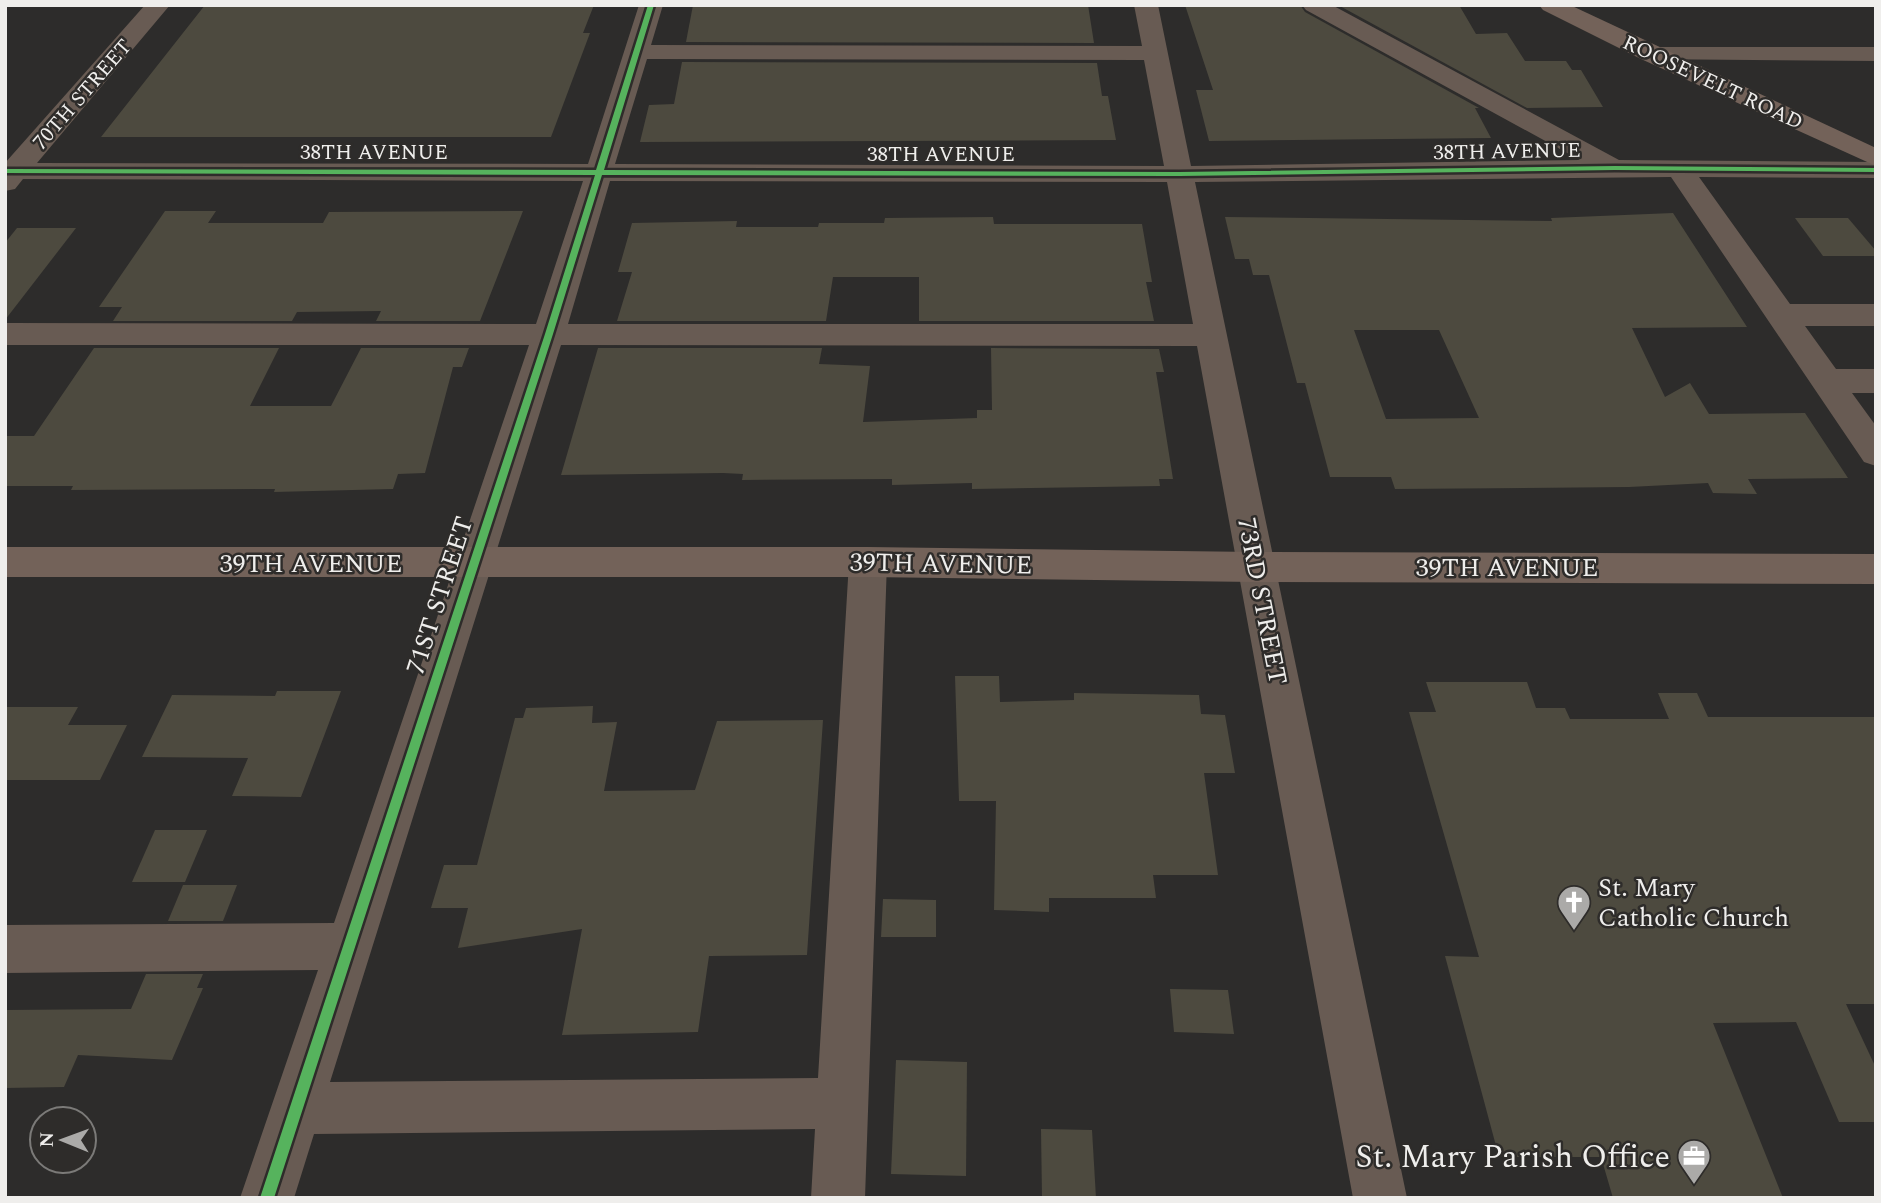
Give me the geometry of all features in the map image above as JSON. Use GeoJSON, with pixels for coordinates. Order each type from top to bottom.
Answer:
{"type":"FeatureCollection","features":[{"type":"Feature","properties":{"kind":"main road","name":"ROOSEVELT ROAD"},"geometry":{"type":"LineString","coordinates":[[1551,5],[1650,54],[1876,158]]}},
{"type":"Feature","properties":{"kind":"main road","name":"39TH AVENUE"},"geometry":{"type":"LineString","coordinates":[[5,562],[868,562],[1256,567],[1876,569]]}},
{"type":"Feature","properties":{"kind":"street","name":"70TH STREET"},"geometry":{"type":"LineString","coordinates":[[9,175],[158,5]]}},
{"type":"Feature","properties":{"kind":"street","name":"71ST STREET"},"geometry":{"type":"LineString","coordinates":[[267,1198],[472,563],[549,334],[597,172],[651,5]]}},
{"type":"Feature","properties":{"kind":"street","name":"73RD STREET"},"geometry":{"type":"LineString","coordinates":[[1146,5],[1380,1198]]}},
{"type":"Feature","properties":{"kind":"street"},"geometry":{"type":"LineString","coordinates":[[1314,5],[1615,169]]}},
{"type":"Feature","properties":{"kind":"street"},"geometry":{"type":"LineString","coordinates":[[636,52],[1155,53]]}},
{"type":"Feature","properties":{"kind":"street"},"geometry":{"type":"LineString","coordinates":[[1650,54],[1876,54]]}},
{"type":"Feature","properties":{"kind":"street","name":"38TH AVENUE"},"geometry":{"type":"LineString","coordinates":[[9,175],[597,172],[1179,174],[1615,169],[1876,170]]}},
{"type":"Feature","properties":{"kind":"street"},"geometry":{"type":"LineString","coordinates":[[1680,169],[1876,453]]}},
{"type":"Feature","properties":{"kind":"street"},"geometry":{"type":"LineString","coordinates":[[1782,315],[1876,315]]}},
{"type":"Feature","properties":{"kind":"street"},"geometry":{"type":"LineString","coordinates":[[5,334],[1211,335]]}},
{"type":"Feature","properties":{"kind":"street"},"geometry":{"type":"LineString","coordinates":[[1826,381],[1876,381]]}},
{"type":"Feature","properties":{"kind":"street"},"geometry":{"type":"LineString","coordinates":[[838,1198],[868,562]]}},
{"type":"Feature","properties":{"kind":"street"},"geometry":{"type":"LineString","coordinates":[[5,949],[349,946]]}},
{"type":"Feature","properties":{"kind":"street"},"geometry":{"type":"LineString","coordinates":[[296,1108],[842,1103]]}},
{"type":"Feature","properties":{"kind":"building"},"geometry":{"type":"Polygon","coordinates":[[[205,5],[594,5],[583,33],[590,33],[551,137],[101,137],[205,5]]]}},
{"type":"Feature","properties":{"kind":"building"},"geometry":{"type":"Polygon","coordinates":[[[693,5],[1088,5],[1094,43],[686,42],[693,5]]]}},
{"type":"Feature","properties":{"kind":"building"},"geometry":{"type":"Polygon","coordinates":[[[1185,5],[1300,5],[1305,12],[1479,108],[1475,108],[1491,138],[1209,141],[1196,90],[1213,90],[1185,5]]]}},
{"type":"Feature","properties":{"kind":"building"},"geometry":{"type":"Polygon","coordinates":[[[1338,5],[1459,5],[1476,34],[1507,33],[1525,61],[1566,61],[1572,70],[1581,70],[1603,107],[1527,108],[1338,5]]]}},
{"type":"Feature","properties":{"kind":"building"},"geometry":{"type":"Polygon","coordinates":[[[682,62],[1097,63],[1102,96],[1108,96],[1116,140],[640,142],[649,105],[674,104],[682,62]]]}},
{"type":"Feature","properties":{"kind":"building"},"geometry":{"type":"Polygon","coordinates":[[[165,211],[216,211],[208,223],[323,223],[329,212],[523,211],[480,321],[376,321],[381,311],[297,312],[292,321],[113,321],[122,307],[99,307],[165,211]]]}},
{"type":"Feature","properties":{"kind":"building"},"geometry":{"type":"Polygon","coordinates":[[[1673,213],[1747,327],[1632,328],[1665,397],[1690,383],[1709,414],[1805,413],[1848,478],[1748,479],[1757,494],[1713,493],[1708,483],[1629,487],[1395,489],[1391,477],[1330,477],[1305,383],[1297,383],[1269,275],[1253,275],[1249,259],[1235,259],[1225,217],[1552,221],[1551,218],[1673,213]],[[1354,330],[1386,419],[1479,418],[1439,330],[1354,330]]]}},
{"type":"Feature","properties":{"kind":"building"},"geometry":{"type":"Polygon","coordinates":[[[993,217],[994,224],[1142,224],[1152,282],[1146,282],[1154,321],[919,321],[919,277],[833,277],[826,321],[617,321],[632,272],[618,272],[632,223],[737,221],[736,227],[818,227],[819,223],[884,223],[885,218],[993,217]]]}},
{"type":"Feature","properties":{"kind":"building"},"geometry":{"type":"Polygon","coordinates":[[[1795,218],[1848,218],[1876,251],[1876,256],[1823,256],[1795,218]]]}},
{"type":"Feature","properties":{"kind":"building"},"geometry":{"type":"Polygon","coordinates":[[[17,228],[76,228],[5,320],[5,243],[17,228]]]}},
{"type":"Feature","properties":{"kind":"building"},"geometry":{"type":"Polygon","coordinates":[[[94,348],[279,348],[250,406],[331,406],[361,348],[469,348],[462,367],[453,367],[425,473],[398,474],[393,489],[274,492],[275,489],[71,490],[73,486],[5,486],[5,436],[34,436],[94,348]]]}},
{"type":"Feature","properties":{"kind":"building"},"geometry":{"type":"Polygon","coordinates":[[[598,348],[822,348],[819,364],[870,366],[863,422],[977,418],[977,410],[992,410],[991,348],[1159,349],[1164,372],[1156,372],[1173,479],[1159,479],[1160,486],[972,489],[972,483],[892,485],[892,479],[742,480],[743,474],[723,473],[561,475],[598,348]]]}},
{"type":"Feature","properties":{"kind":"building"},"geometry":{"type":"Polygon","coordinates":[[[955,676],[999,676],[1000,702],[1074,700],[1074,693],[1199,695],[1201,714],[1225,715],[1235,773],[1204,773],[1218,875],[1153,875],[1156,898],[1049,898],[1049,912],[994,910],[996,801],[959,801],[955,676]]]}},
{"type":"Feature","properties":{"kind":"building"},"geometry":{"type":"Polygon","coordinates":[[[1426,682],[1527,682],[1536,708],[1565,708],[1570,719],[1669,719],[1658,693],[1697,693],[1708,717],[1876,717],[1876,1004],[1846,1004],[1876,1068],[1876,1122],[1839,1122],[1796,1022],[1713,1023],[1783,1198],[1613,1198],[1601,1157],[1499,1157],[1445,956],[1479,957],[1409,712],[1436,712],[1426,682]]]}},
{"type":"Feature","properties":{"kind":"building"},"geometry":{"type":"Polygon","coordinates":[[[277,691],[341,691],[301,797],[232,796],[248,758],[142,757],[172,695],[275,696],[277,691]]]}},
{"type":"Feature","properties":{"kind":"building"},"geometry":{"type":"Polygon","coordinates":[[[593,706],[592,723],[617,722],[604,791],[695,790],[717,721],[823,720],[807,955],[709,956],[698,1032],[562,1035],[582,929],[458,948],[468,908],[431,908],[444,865],[477,865],[515,718],[523,718],[526,708],[593,706]]]}},
{"type":"Feature","properties":{"kind":"building"},"geometry":{"type":"Polygon","coordinates":[[[5,707],[78,707],[68,725],[127,725],[100,780],[5,780],[5,707]]]}},
{"type":"Feature","properties":{"kind":"building"},"geometry":{"type":"Polygon","coordinates":[[[155,830],[207,830],[185,882],[132,882],[155,830]]]}},
{"type":"Feature","properties":{"kind":"building"},"geometry":{"type":"Polygon","coordinates":[[[183,885],[237,885],[223,921],[168,921],[183,885]]]}},
{"type":"Feature","properties":{"kind":"building"},"geometry":{"type":"Polygon","coordinates":[[[883,899],[936,900],[936,937],[881,937],[883,899]]]}},
{"type":"Feature","properties":{"kind":"building"},"geometry":{"type":"Polygon","coordinates":[[[146,974],[203,974],[197,988],[203,988],[172,1060],[78,1055],[64,1087],[5,1088],[5,1010],[131,1009],[146,974]]]}},
{"type":"Feature","properties":{"kind":"building"},"geometry":{"type":"Polygon","coordinates":[[[1170,989],[1228,990],[1234,1034],[1174,1032],[1170,989]]]}},
{"type":"Feature","properties":{"kind":"building"},"geometry":{"type":"Polygon","coordinates":[[[896,1060],[967,1062],[966,1176],[891,1174],[896,1060]]]}},
{"type":"Feature","properties":{"kind":"building"},"geometry":{"type":"Polygon","coordinates":[[[1041,1129],[1092,1130],[1096,1198],[1042,1198],[1041,1129]]]}},
{"type":"Feature","properties":{"kind":"cycle path"},"geometry":{"type":"LineString","coordinates":[[267,1198],[549,334],[651,5]]}},
{"type":"Feature","properties":{"kind":"cycle path"},"geometry":{"type":"LineString","coordinates":[[5,171],[1179,174],[1615,168],[1876,170]]}},
{"type":"Feature","properties":{"kind":"place","name":"St. Mary Catholic Church"},"geometry":{"type":"Point","coordinates":[1574,932]}},
{"type":"Feature","properties":{"kind":"place","name":"St. Mary Parish Office"},"geometry":{"type":"Point","coordinates":[1694,1186]}}]}
